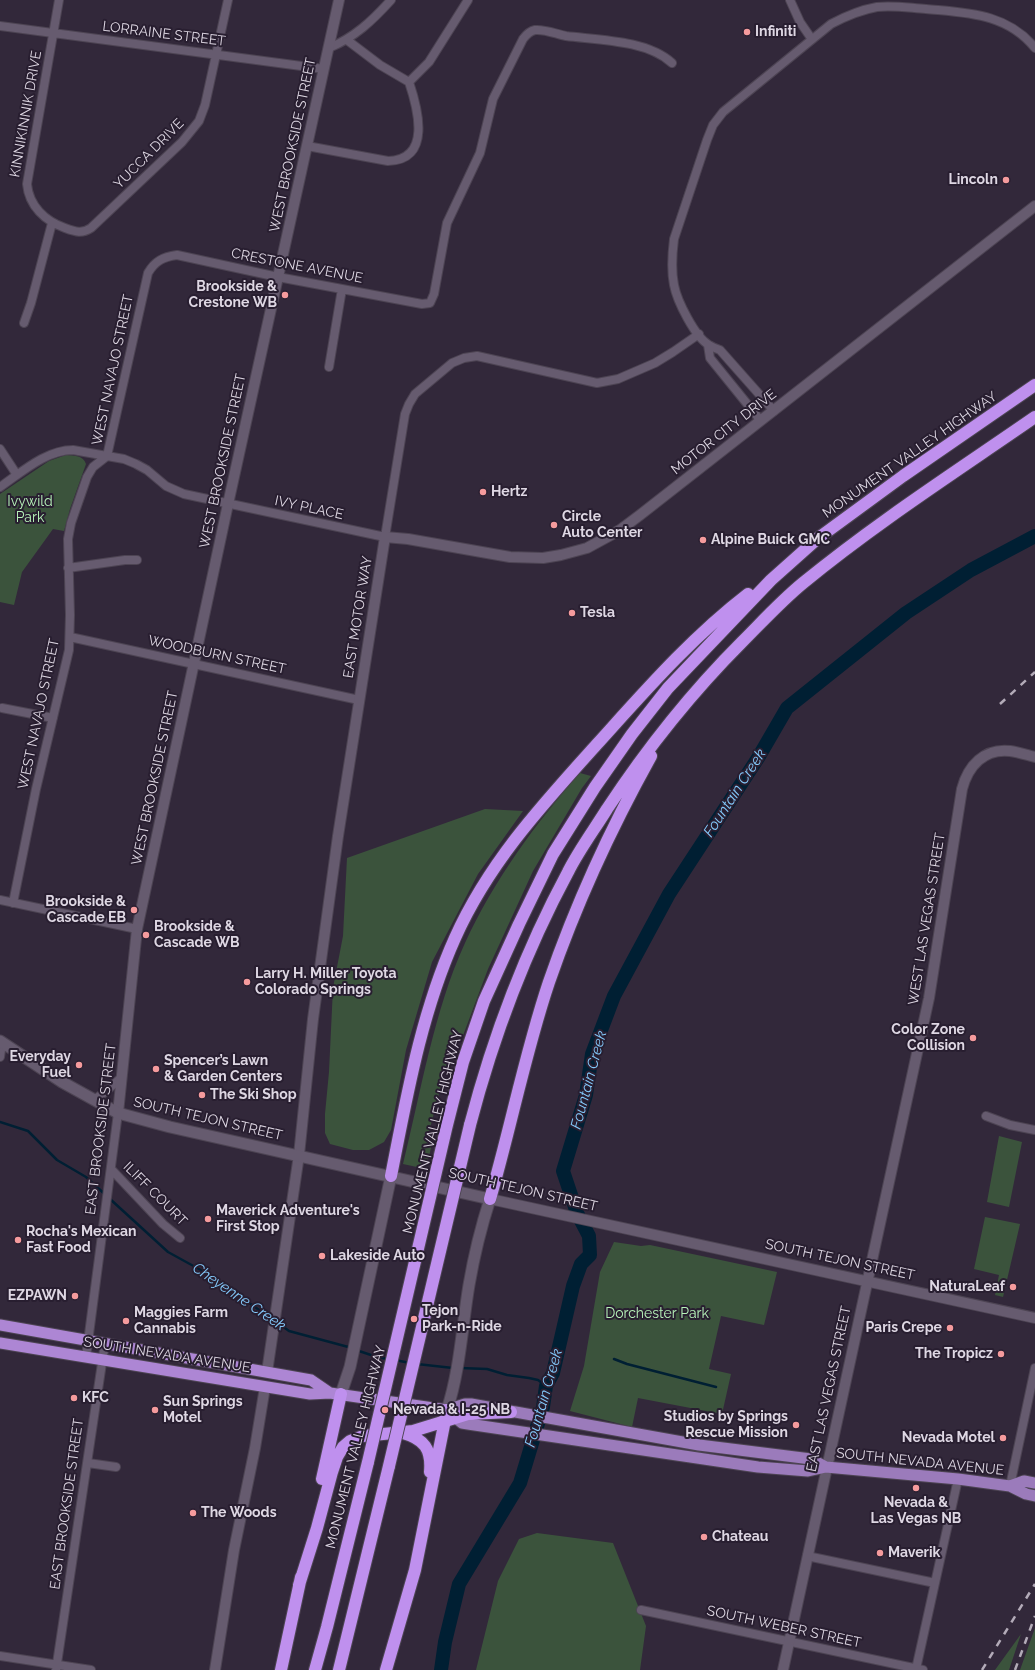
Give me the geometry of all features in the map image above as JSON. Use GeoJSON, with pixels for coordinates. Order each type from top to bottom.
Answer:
{"type":"FeatureCollection","features":[{"type":"Feature","properties":{"kind":"highway","name":"MONUMENT VALLEY HIGHWAY"},"geometry":{"type":"LineString","coordinates":[[315,1670],[328,1627],[447,1125],[464,1062],[484,1001],[553,854],[594,787],[632,734],[668,688],[738,613],[788,563],[817,539],[903,476],[1035,385]]}},
{"type":"Feature","properties":{"kind":"highway"},"geometry":{"type":"LineString","coordinates":[[339,1670],[390,1466],[481,1082],[506,1008],[537,935],[568,871],[631,773],[671,720],[709,676],[801,585],[858,540],[1035,417]]}},
{"type":"Feature","properties":{"kind":"highway"},"geometry":{"type":"LineString","coordinates":[[391,1176],[418,1047],[433,993],[454,939],[468,909],[485,880],[525,825],[668,666],[729,608],[788,563]]}},
{"type":"Feature","properties":{"kind":"highway"},"geometry":{"type":"LineString","coordinates":[[490,1199],[546,991],[577,906],[622,811],[671,720]]}},
{"type":"Feature","properties":{"kind":"highway","name":"SOUTH NEVADA AVENUE"},"geometry":{"type":"LineString","coordinates":[[0,1325],[311,1380],[336,1393]]}},
{"type":"Feature","properties":{"kind":"highway"},"geometry":{"type":"LineString","coordinates":[[0,1334],[13,1327]]}},
{"type":"Feature","properties":{"kind":"highway","name":"SOUTH NEVADA AVENUE"},"geometry":{"type":"LineString","coordinates":[[0,1343],[310,1394],[336,1393],[449,1416]]}},
{"type":"Feature","properties":{"kind":"highway"},"geometry":{"type":"LineString","coordinates":[[281,1670],[336,1393]]}},
{"type":"Feature","properties":{"kind":"highway"},"geometry":{"type":"LineString","coordinates":[[299,1585],[337,1457],[343,1447],[350,1441],[362,1436],[422,1429],[449,1416],[511,1412]]}},
{"type":"Feature","properties":{"kind":"highway"},"geometry":{"type":"LineString","coordinates":[[386,1670],[400,1628],[419,1552],[449,1416]]}},
{"type":"Feature","properties":{"kind":"highway"},"geometry":{"type":"LineString","coordinates":[[400,1432],[414,1436],[422,1442],[428,1451],[430,1462],[423,1506],[419,1552]]}},
{"type":"Feature","properties":{"kind":"main road","name":"SOUTH TEJON STREET"},"geometry":{"type":"LineString","coordinates":[[1,1042],[62,1082],[118,1113],[170,1127],[490,1199]]}},
{"type":"Feature","properties":{"kind":"main road"},"geometry":{"type":"LineString","coordinates":[[336,1393],[350,1367],[391,1176]]}},
{"type":"Feature","properties":{"kind":"main road"},"geometry":{"type":"LineString","coordinates":[[449,1416],[469,1284],[490,1199]]}},
{"type":"Feature","properties":{"kind":"main road","name":"SOUTH NEVADA AVENUE"},"geometry":{"type":"LineString","coordinates":[[511,1412],[698,1445],[811,1459],[826,1467]]}},
{"type":"Feature","properties":{"kind":"main road","name":"SOUTH NEVADA AVENUE"},"geometry":{"type":"LineString","coordinates":[[470,1414],[592,1442],[758,1468],[808,1471],[826,1467],[958,1479],[1010,1486],[1026,1494],[1035,1496]]}},
{"type":"Feature","properties":{"kind":"main road","name":"SOUTH NEVADA AVENUE"},"geometry":{"type":"LineString","coordinates":[[1010,1486],[1024,1481],[1035,1483]]}},
{"type":"Feature","properties":{"kind":"street","name":"KINNIKINNIK DRIVE"},"geometry":{"type":"LineString","coordinates":[[52,223],[35,207],[30,200],[27,184],[59,0]]}},
{"type":"Feature","properties":{"kind":"street","name":"YUCCA DRIVE"},"geometry":{"type":"LineString","coordinates":[[52,223],[78,233],[86,231],[182,142],[199,121],[202,114],[228,0]]}},
{"type":"Feature","properties":{"kind":"street","name":"WEST BROOKSIDE STREET"},"geometry":{"type":"LineString","coordinates":[[137,929],[228,504],[340,0]]}},
{"type":"Feature","properties":{"kind":"street"},"geometry":{"type":"LineString","coordinates":[[329,48],[347,40],[368,23],[391,0]]}},
{"type":"Feature","properties":{"kind":"street"},"geometry":{"type":"LineString","coordinates":[[409,82],[429,62],[468,0]]}},
{"type":"Feature","properties":{"kind":"street"},"geometry":{"type":"LineString","coordinates":[[790,0],[800,22],[811,38]]}},
{"type":"Feature","properties":{"kind":"street"},"geometry":{"type":"LineString","coordinates":[[774,412],[720,350],[708,345],[699,334],[681,306],[674,286],[672,256],[674,239],[707,140],[714,125],[723,112],[811,38],[831,24],[847,16],[879,7],[901,7],[974,13],[988,17],[1017,30],[1035,48]]}},
{"type":"Feature","properties":{"kind":"street","name":"LORRAINE STREET"},"geometry":{"type":"LineString","coordinates":[[0,26],[324,69]]}},
{"type":"Feature","properties":{"kind":"street","name":"CRESTONE AVENUE"},"geometry":{"type":"LineString","coordinates":[[159,260],[166,256],[177,255],[278,277],[422,304],[430,303],[434,294],[447,223],[480,153],[493,99],[523,39],[534,30],[541,30],[565,36],[599,38],[645,49],[670,61]]}},
{"type":"Feature","properties":{"kind":"street"},"geometry":{"type":"LineString","coordinates":[[307,146],[388,161],[403,159],[409,155],[414,148],[419,128],[417,108],[409,82],[380,65],[347,40]]}},
{"type":"Feature","properties":{"kind":"street","name":"MOTOR CITY DRIVE"},"geometry":{"type":"LineString","coordinates":[[385,537],[408,539],[526,558],[561,555],[587,548],[603,540],[634,520],[774,412],[1035,206]]}},
{"type":"Feature","properties":{"kind":"street"},"geometry":{"type":"LineString","coordinates":[[24,323],[31,303],[52,223]]}},
{"type":"Feature","properties":{"kind":"street","name":"WEST NAVAJO STREET"},"geometry":{"type":"LineString","coordinates":[[13,903],[36,789],[70,637],[68,539],[76,506],[87,477],[93,467],[107,456],[148,273],[153,265],[159,260]]}},
{"type":"Feature","properties":{"kind":"street"},"geometry":{"type":"LineString","coordinates":[[329,367],[342,289]]}},
{"type":"Feature","properties":{"kind":"street","name":"EAST MOTOR WAY"},"geometry":{"type":"LineString","coordinates":[[267,1372],[299,1155],[313,1019],[338,836],[405,414],[415,394],[452,363],[464,358],[477,356],[597,383],[618,379],[654,363],[699,334]]}},
{"type":"Feature","properties":{"kind":"street"},"geometry":{"type":"LineString","coordinates":[[708,345],[710,358],[761,421]]}},
{"type":"Feature","properties":{"kind":"street"},"geometry":{"type":"LineString","coordinates":[[0,449],[17,475]]}},
{"type":"Feature","properties":{"kind":"street","name":"IVY PLACE"},"geometry":{"type":"LineString","coordinates":[[0,488],[50,454],[74,450],[124,459],[147,470],[173,490],[228,504],[385,537]]}},
{"type":"Feature","properties":{"kind":"street"},"geometry":{"type":"LineString","coordinates":[[68,568],[137,560]]}},
{"type":"Feature","properties":{"kind":"street","name":"WOODBURN STREET"},"geometry":{"type":"LineString","coordinates":[[70,637],[360,700]]}},
{"type":"Feature","properties":{"kind":"street"},"geometry":{"type":"LineString","coordinates":[[2,708],[53,718]]}},
{"type":"Feature","properties":{"kind":"street","name":"WEST LAS VEGAS STREET"},"geometry":{"type":"LineString","coordinates":[[903,1114],[929,998],[962,789],[966,776],[970,768],[982,758],[999,751],[1010,751],[1035,757]]}},
{"type":"Feature","properties":{"kind":"street"},"geometry":{"type":"LineString","coordinates":[[0,900],[137,929]]}},
{"type":"Feature","properties":{"kind":"street","name":"EAST BROOKSIDE STREET"},"geometry":{"type":"LineString","coordinates":[[86,1357],[118,1113],[137,929]]}},
{"type":"Feature","properties":{"kind":"street"},"geometry":{"type":"LineString","coordinates":[[0,1056],[1,1042]]}},
{"type":"Feature","properties":{"kind":"street"},"geometry":{"type":"LineString","coordinates":[[94,1100],[122,1077]]}},
{"type":"Feature","properties":{"kind":"street","name":"EAST LAS VEGAS STREET"},"geometry":{"type":"LineString","coordinates":[[783,1670],[903,1114]]}},
{"type":"Feature","properties":{"kind":"street"},"geometry":{"type":"LineString","coordinates":[[986,1116],[1010,1125],[1035,1130]]}},
{"type":"Feature","properties":{"kind":"street","name":"ILIFF COURT"},"geometry":{"type":"LineString","coordinates":[[111,1169],[163,1224],[180,1238]]}},
{"type":"Feature","properties":{"kind":"street","name":"SOUTH TEJON STREET"},"geometry":{"type":"LineString","coordinates":[[490,1199],[1035,1318]]}},
{"type":"Feature","properties":{"kind":"street","name":"EAST BROOKSIDE STREET"},"geometry":{"type":"LineString","coordinates":[[57,1667],[105,1343]]}},
{"type":"Feature","properties":{"kind":"street"},"geometry":{"type":"LineString","coordinates":[[1010,1486],[1035,1368]]}},
{"type":"Feature","properties":{"kind":"street"},"geometry":{"type":"LineString","coordinates":[[215,1670],[234,1550],[255,1448],[265,1387]]}},
{"type":"Feature","properties":{"kind":"street"},"geometry":{"type":"LineString","coordinates":[[88,1463],[116,1467]]}},
{"type":"Feature","properties":{"kind":"street"},"geometry":{"type":"LineString","coordinates":[[919,1669],[935,1583],[958,1479]]}},
{"type":"Feature","properties":{"kind":"street"},"geometry":{"type":"LineString","coordinates":[[807,1556],[935,1583]]}},
{"type":"Feature","properties":{"kind":"street","name":"SOUTH WEBER STREET"},"geometry":{"type":"LineString","coordinates":[[641,1610],[919,1669]]}},
{"type":"Feature","properties":{"kind":"street"},"geometry":{"type":"LineString","coordinates":[[0,1656],[57,1667],[91,1670]]}},
{"type":"Feature","properties":{"kind":"green space","name":"Ivywild Park"},"geometry":{"type":"Polygon","coordinates":[[[66,455],[81,457],[86,464],[64,531],[53,529],[22,572],[14,605],[0,602],[0,494],[49,461],[66,455]]]}},
{"type":"Feature","properties":{"kind":"green space"},"geometry":{"type":"Polygon","coordinates":[[[580,773],[591,776],[582,788],[533,871],[488,969],[461,1041],[453,1039],[429,1132],[434,1135],[426,1169],[403,1164],[437,1023],[454,969],[465,943],[489,897],[516,854],[547,812],[580,773]]]}},
{"type":"Feature","properties":{"kind":"green space"},"geometry":{"type":"Polygon","coordinates":[[[485,809],[523,811],[478,874],[432,962],[406,1050],[391,1130],[384,1142],[369,1150],[353,1150],[330,1144],[325,1133],[325,1114],[329,1072],[333,988],[343,936],[347,858],[485,809]]]}},
{"type":"Feature","properties":{"kind":"green space"},"geometry":{"type":"Polygon","coordinates":[[[999,1136],[1022,1142],[1009,1207],[987,1202],[999,1136]]]}},
{"type":"Feature","properties":{"kind":"green space"},"geometry":{"type":"Polygon","coordinates":[[[985,1217],[1020,1224],[1003,1297],[995,1295],[999,1275],[974,1269],[985,1217]]]}},
{"type":"Feature","properties":{"kind":"green space","name":"Dorchester Park"},"geometry":{"type":"Polygon","coordinates":[[[614,1242],[641,1246],[650,1245],[777,1272],[764,1325],[721,1316],[709,1369],[731,1374],[722,1414],[638,1398],[632,1427],[570,1411],[584,1366],[600,1272],[614,1242]]]}},
{"type":"Feature","properties":{"kind":"green space"},"geometry":{"type":"Polygon","coordinates":[[[537,1533],[613,1543],[646,1626],[640,1670],[476,1670],[498,1581],[519,1539],[537,1533]]]}},
{"type":"Feature","properties":{"kind":"green space"},"geometry":{"type":"Polygon","coordinates":[[[1035,1628],[1035,1670],[1020,1670],[1035,1628]]]}},
{"type":"Feature","properties":{"kind":"green space"},"geometry":{"type":"Polygon","coordinates":[[[1021,1634],[1009,1670],[995,1670],[1021,1634]]]}},
{"type":"Feature","properties":{"kind":"waterway","name":"Fountain Creek"},"geometry":{"type":"LineString","coordinates":[[441,1670],[445,1642],[459,1584],[520,1483],[543,1407],[546,1386],[553,1373],[573,1286],[581,1264],[590,1255],[589,1236],[577,1213],[563,1171],[586,1095],[592,1054],[614,996],[669,894],[758,758],[787,708],[906,613],[971,570],[1035,536]]}},
{"type":"Feature","properties":{"kind":"waterway","name":"Cheyenne Creek"},"geometry":{"type":"LineString","coordinates":[[0,1122],[28,1131],[57,1160],[86,1177],[168,1252],[208,1274],[272,1319]]}},
{"type":"Feature","properties":{"kind":"waterway","name":"Cheyenne Creek"},"geometry":{"type":"LineString","coordinates":[[278,1323],[289,1331],[352,1348]]}},
{"type":"Feature","properties":{"kind":"waterway","name":"Cheyenne Creek"},"geometry":{"type":"LineString","coordinates":[[356,1350],[388,1359]]}},
{"type":"Feature","properties":{"kind":"waterway"},"geometry":{"type":"LineString","coordinates":[[614,1359],[627,1364],[716,1387]]}},
{"type":"Feature","properties":{"kind":"waterway","name":"Cheyenne Creek"},"geometry":{"type":"LineString","coordinates":[[395,1360],[410,1363]]}},
{"type":"Feature","properties":{"kind":"waterway","name":"Cheyenne Creek"},"geometry":{"type":"LineString","coordinates":[[417,1364],[453,1368]]}},
{"type":"Feature","properties":{"kind":"waterway","name":"Cheyenne Creek"},"geometry":{"type":"LineString","coordinates":[[460,1368],[487,1369],[507,1375],[538,1380],[546,1386]]}},
{"type":"Feature","properties":{"kind":"railway"},"geometry":{"type":"LineString","coordinates":[[1000,704],[1035,672]]}},
{"type":"Feature","properties":{"kind":"railway"},"geometry":{"type":"LineString","coordinates":[[982,1670],[1035,1584]]}},
{"type":"Feature","properties":{"kind":"railway"},"geometry":{"type":"LineString","coordinates":[[1015,1670],[1035,1616]]}},
{"type":"Feature","properties":{"kind":"place","name":"Infiniti"},"geometry":{"type":"Point","coordinates":[747,32]}},
{"type":"Feature","properties":{"kind":"place","name":"Lincoln"},"geometry":{"type":"Point","coordinates":[1006,180]}},
{"type":"Feature","properties":{"kind":"place","name":"Brookside & Crestone WB"},"geometry":{"type":"Point","coordinates":[285,295]}},
{"type":"Feature","properties":{"kind":"place","name":"Hertz"},"geometry":{"type":"Point","coordinates":[483,492]}},
{"type":"Feature","properties":{"kind":"place","name":"Circle Auto Center"},"geometry":{"type":"Point","coordinates":[554,525]}},
{"type":"Feature","properties":{"kind":"place","name":"Alpine Buick GMC"},"geometry":{"type":"Point","coordinates":[703,540]}},
{"type":"Feature","properties":{"kind":"place","name":"Tesla"},"geometry":{"type":"Point","coordinates":[572,613]}},
{"type":"Feature","properties":{"kind":"place","name":"Brookside & Cascade EB"},"geometry":{"type":"Point","coordinates":[134,910]}},
{"type":"Feature","properties":{"kind":"place","name":"Brookside & Cascade WB"},"geometry":{"type":"Point","coordinates":[146,935]}},
{"type":"Feature","properties":{"kind":"place","name":"Larry H. Miller Toyota Colorado Springs"},"geometry":{"type":"Point","coordinates":[247,982]}},
{"type":"Feature","properties":{"kind":"place","name":"Color Zone Collision"},"geometry":{"type":"Point","coordinates":[973,1038]}},
{"type":"Feature","properties":{"kind":"place","name":"Everyday Fuel"},"geometry":{"type":"Point","coordinates":[79,1065]}},
{"type":"Feature","properties":{"kind":"place","name":"Spencer’s Lawn & Garden Centers"},"geometry":{"type":"Point","coordinates":[156,1069]}},
{"type":"Feature","properties":{"kind":"place","name":"The Ski Shop"},"geometry":{"type":"Point","coordinates":[202,1095]}},
{"type":"Feature","properties":{"kind":"place","name":"Maverick Adventure's First Stop"},"geometry":{"type":"Point","coordinates":[208,1219]}},
{"type":"Feature","properties":{"kind":"place","name":"Rocha's Mexican Fast Food"},"geometry":{"type":"Point","coordinates":[18,1240]}},
{"type":"Feature","properties":{"kind":"place","name":"Lakeside Auto"},"geometry":{"type":"Point","coordinates":[322,1256]}},
{"type":"Feature","properties":{"kind":"place","name":"NaturaLeaf"},"geometry":{"type":"Point","coordinates":[1013,1287]}},
{"type":"Feature","properties":{"kind":"place","name":"EZPAWN"},"geometry":{"type":"Point","coordinates":[75,1296]}},
{"type":"Feature","properties":{"kind":"place","name":"Tejon Park-n-Ride"},"geometry":{"type":"Point","coordinates":[414,1319]}},
{"type":"Feature","properties":{"kind":"place","name":"Maggies Farm Cannabis"},"geometry":{"type":"Point","coordinates":[126,1321]}},
{"type":"Feature","properties":{"kind":"place","name":"Paris Crepe"},"geometry":{"type":"Point","coordinates":[950,1328]}},
{"type":"Feature","properties":{"kind":"place","name":"The Tropicz"},"geometry":{"type":"Point","coordinates":[1001,1354]}},
{"type":"Feature","properties":{"kind":"place","name":"KFC"},"geometry":{"type":"Point","coordinates":[74,1398]}},
{"type":"Feature","properties":{"kind":"place","name":"Sun Springs Motel"},"geometry":{"type":"Point","coordinates":[155,1410]}},
{"type":"Feature","properties":{"kind":"place","name":"Nevada & I-25 NB"},"geometry":{"type":"Point","coordinates":[385,1410]}},
{"type":"Feature","properties":{"kind":"place","name":"Studios by Springs Rescue Mission"},"geometry":{"type":"Point","coordinates":[796,1425]}},
{"type":"Feature","properties":{"kind":"place","name":"Nevada Motel"},"geometry":{"type":"Point","coordinates":[1003,1438]}},
{"type":"Feature","properties":{"kind":"place","name":"Nevada & Las Vegas NB"},"geometry":{"type":"Point","coordinates":[916,1488]}},
{"type":"Feature","properties":{"kind":"place","name":"The Woods"},"geometry":{"type":"Point","coordinates":[193,1513]}},
{"type":"Feature","properties":{"kind":"place","name":"Chateau"},"geometry":{"type":"Point","coordinates":[704,1537]}},
{"type":"Feature","properties":{"kind":"place","name":"Maverik"},"geometry":{"type":"Point","coordinates":[880,1553]}}]}
